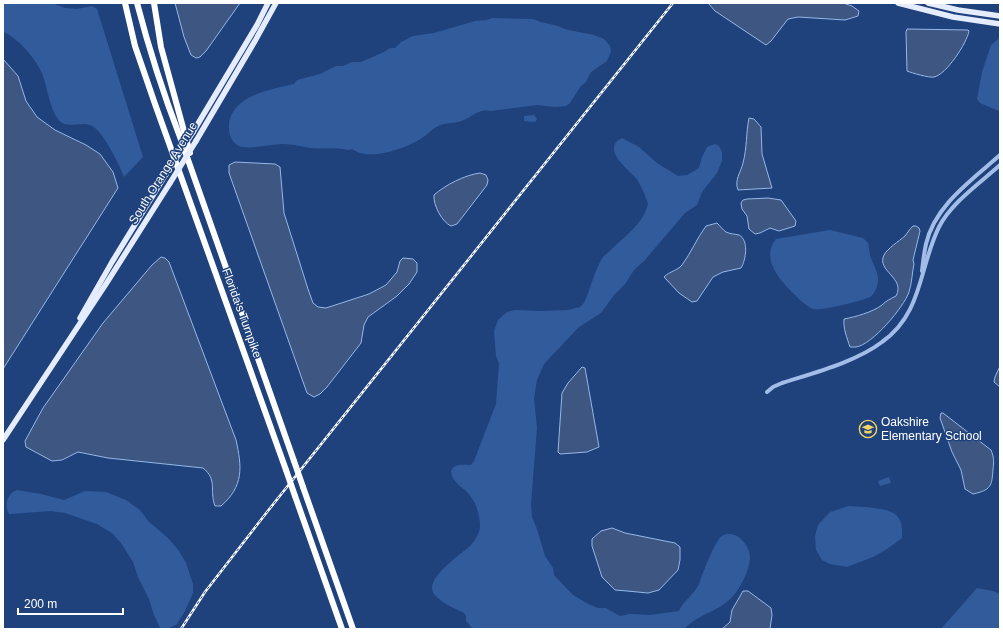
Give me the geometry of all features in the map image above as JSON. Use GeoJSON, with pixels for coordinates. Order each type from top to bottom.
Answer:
{"type":"FeatureCollection","features":[{"type":"Feature","properties":{"kind":"highway","name":"Florida's Turnpike"},"geometry":{"type":"LineString","coordinates":[[124,3],[135,46],[155,104],[342,629]]}},
{"type":"Feature","properties":{"kind":"highway","name":"Florida's Turnpike"},"geometry":{"type":"LineString","coordinates":[[137,3],[156,73],[353,629]]}},
{"type":"Feature","properties":{"kind":"highway"},"geometry":{"type":"LineString","coordinates":[[154,3],[162,47],[190,150],[191,169]]}},
{"type":"Feature","properties":{"kind":"main road","name":"South Orange Avenue"},"geometry":{"type":"LineString","coordinates":[[61,351],[112,262],[193,132],[257,25],[268,3]]}},
{"type":"Feature","properties":{"kind":"main road","name":"South Orange Avenue"},"geometry":{"type":"LineString","coordinates":[[3,440],[106,284],[170,183],[236,74],[276,3]]}},
{"type":"Feature","properties":{"kind":"main road"},"geometry":{"type":"LineString","coordinates":[[898,3],[937,14],[972,21],[1000,24]]}},
{"type":"Feature","properties":{"kind":"main road"},"geometry":{"type":"LineString","coordinates":[[928,3],[1000,16]]}},
{"type":"Feature","properties":{"kind":"street"},"geometry":{"type":"LineString","coordinates":[[937,14],[939,6]]}},
{"type":"Feature","properties":{"kind":"street"},"geometry":{"type":"LineString","coordinates":[[921,283],[926,243],[934,221],[947,204],[1000,155]]}},
{"type":"Feature","properties":{"kind":"street"},"geometry":{"type":"LineString","coordinates":[[767,392],[773,387],[782,383],[860,356],[883,342],[901,324],[915,301],[939,226],[965,195],[1000,165]]}},
{"type":"Feature","properties":{"kind":"shaded area"},"geometry":{"type":"Polygon","coordinates":[[[3,3],[52,3],[65,8],[77,9],[92,6],[97,9],[143,157],[124,177],[111,149],[96,129],[88,124],[66,124],[55,115],[42,73],[38,66],[22,45],[3,32],[3,3]]]}},
{"type":"Feature","properties":{"kind":"shaded area"},"geometry":{"type":"Polygon","coordinates":[[[175,3],[240,3],[206,51],[200,57],[196,58],[191,55],[184,37],[175,3]]]}},
{"type":"Feature","properties":{"kind":"shaded area"},"geometry":{"type":"Polygon","coordinates":[[[708,3],[843,3],[852,6],[859,11],[858,16],[845,20],[798,17],[788,19],[771,41],[766,45],[715,11],[708,3]]]}},
{"type":"Feature","properties":{"kind":"shaded area"},"geometry":{"type":"Polygon","coordinates":[[[493,18],[533,19],[568,30],[594,35],[604,39],[610,46],[611,51],[607,61],[591,72],[586,82],[580,87],[570,103],[566,106],[555,107],[537,105],[491,111],[484,110],[462,121],[440,125],[416,142],[392,151],[367,154],[360,153],[352,149],[311,148],[288,144],[243,147],[235,144],[231,137],[229,132],[229,124],[231,116],[242,102],[249,98],[267,91],[294,84],[297,80],[320,74],[336,66],[343,66],[352,62],[361,62],[390,48],[395,48],[401,42],[413,36],[434,33],[475,21],[493,18]]]}},
{"type":"Feature","properties":{"kind":"shaded area"},"geometry":{"type":"Polygon","coordinates":[[[907,29],[969,31],[964,43],[950,65],[939,75],[932,77],[907,71],[907,29]]]}},
{"type":"Feature","properties":{"kind":"shaded area"},"geometry":{"type":"Polygon","coordinates":[[[1000,39],[1000,111],[980,103],[977,99],[982,72],[991,45],[1000,39]]]}},
{"type":"Feature","properties":{"kind":"shaded area"},"geometry":{"type":"Polygon","coordinates":[[[3,59],[18,76],[26,101],[37,117],[55,130],[86,145],[100,154],[113,172],[118,188],[3,369],[3,59]]]}},
{"type":"Feature","properties":{"kind":"shaded area"},"geometry":{"type":"Polygon","coordinates":[[[534,115],[537,119],[535,122],[524,121],[524,116],[534,115]]]}},
{"type":"Feature","properties":{"kind":"shaded area"},"geometry":{"type":"Polygon","coordinates":[[[749,118],[754,119],[761,127],[762,154],[772,188],[738,190],[737,179],[744,157],[749,118]]]}},
{"type":"Feature","properties":{"kind":"shaded area"},"geometry":{"type":"Polygon","coordinates":[[[622,138],[639,147],[657,163],[678,176],[687,175],[699,168],[707,147],[715,144],[719,146],[722,152],[722,161],[717,173],[702,192],[697,205],[685,213],[644,261],[634,270],[625,284],[614,295],[601,313],[579,327],[544,364],[537,380],[534,398],[537,428],[531,504],[532,517],[545,556],[553,568],[554,575],[573,595],[590,605],[598,608],[606,608],[620,616],[630,614],[650,615],[679,611],[697,588],[712,551],[719,539],[727,534],[737,536],[745,544],[750,554],[748,568],[739,587],[729,600],[684,629],[473,629],[466,621],[466,616],[464,613],[442,601],[435,595],[432,589],[433,582],[438,575],[471,545],[480,529],[479,515],[473,500],[456,482],[451,471],[457,466],[471,465],[474,461],[496,404],[499,363],[496,356],[494,331],[498,320],[507,312],[515,310],[568,310],[580,307],[584,303],[597,268],[603,257],[633,229],[646,211],[648,204],[640,184],[618,159],[615,153],[614,148],[616,143],[622,138]]]}},
{"type":"Feature","properties":{"kind":"shaded area"},"geometry":{"type":"Polygon","coordinates":[[[235,162],[275,164],[280,167],[284,213],[313,303],[318,307],[326,308],[369,294],[386,285],[397,272],[400,261],[403,258],[413,259],[417,263],[417,272],[409,284],[397,296],[368,317],[364,325],[361,343],[327,387],[320,394],[314,397],[307,393],[229,173],[229,165],[235,162]]]}},
{"type":"Feature","properties":{"kind":"shaded area"},"geometry":{"type":"Polygon","coordinates":[[[480,173],[486,175],[488,180],[487,185],[457,224],[451,226],[444,221],[439,213],[435,204],[434,195],[456,181],[480,173]]]}},
{"type":"Feature","properties":{"kind":"shaded area"},"geometry":{"type":"Polygon","coordinates":[[[768,198],[781,200],[796,221],[795,226],[779,231],[770,228],[755,234],[749,229],[747,216],[742,209],[741,203],[743,200],[747,199],[768,198]]]}},
{"type":"Feature","properties":{"kind":"shaded area"},"geometry":{"type":"Polygon","coordinates":[[[717,223],[726,232],[739,235],[742,238],[746,250],[744,260],[741,268],[723,272],[713,277],[697,301],[692,302],[679,293],[664,277],[682,265],[706,226],[717,223]]]}},
{"type":"Feature","properties":{"kind":"shaded area"},"geometry":{"type":"Polygon","coordinates":[[[913,226],[919,228],[920,231],[913,260],[914,264],[911,285],[906,299],[887,324],[870,340],[863,345],[850,347],[844,319],[874,310],[896,296],[898,290],[897,284],[884,266],[884,255],[905,236],[913,226]]]}},
{"type":"Feature","properties":{"kind":"shaded area"},"geometry":{"type":"Polygon","coordinates":[[[830,230],[863,238],[868,243],[870,255],[878,278],[878,283],[872,296],[870,297],[824,309],[813,309],[798,298],[783,282],[774,268],[770,254],[776,239],[830,230]]]}},
{"type":"Feature","properties":{"kind":"shaded area"},"geometry":{"type":"Polygon","coordinates":[[[161,257],[165,258],[169,262],[236,440],[240,467],[239,476],[234,491],[221,506],[215,506],[213,500],[212,481],[208,472],[203,468],[108,458],[78,452],[62,460],[52,461],[26,447],[25,441],[43,408],[103,323],[152,265],[161,257]]]}},
{"type":"Feature","properties":{"kind":"shaded area"},"geometry":{"type":"Polygon","coordinates":[[[1000,366],[1000,387],[994,382],[1000,366]]]}},
{"type":"Feature","properties":{"kind":"shaded area"},"geometry":{"type":"Polygon","coordinates":[[[582,367],[585,368],[599,447],[587,452],[560,454],[558,452],[562,393],[568,383],[582,367]]]}},
{"type":"Feature","properties":{"kind":"shaded area"},"geometry":{"type":"Polygon","coordinates":[[[941,413],[991,450],[994,462],[992,480],[987,489],[984,491],[973,494],[965,489],[961,470],[952,452],[940,418],[941,413]]]}},
{"type":"Feature","properties":{"kind":"shaded area"},"geometry":{"type":"Polygon","coordinates":[[[889,477],[891,483],[880,486],[878,481],[889,477]]]}},
{"type":"Feature","properties":{"kind":"shaded area"},"geometry":{"type":"Polygon","coordinates":[[[17,490],[64,500],[85,491],[106,492],[126,500],[140,510],[148,521],[168,538],[179,551],[186,563],[193,584],[193,593],[177,624],[167,629],[160,628],[133,562],[121,543],[112,533],[97,524],[65,513],[51,511],[9,514],[7,511],[7,500],[11,494],[17,490]]]}},
{"type":"Feature","properties":{"kind":"shaded area"},"geometry":{"type":"Polygon","coordinates":[[[849,506],[883,509],[894,514],[901,522],[902,538],[873,557],[847,567],[830,564],[822,560],[816,550],[815,536],[818,525],[830,512],[849,506]]]}},
{"type":"Feature","properties":{"kind":"shaded area"},"geometry":{"type":"Polygon","coordinates":[[[612,528],[625,533],[675,543],[680,547],[678,570],[659,590],[648,593],[615,590],[602,577],[592,546],[592,539],[601,531],[612,528]]]}},
{"type":"Feature","properties":{"kind":"shaded area"},"geometry":{"type":"Polygon","coordinates":[[[977,588],[1000,594],[1000,629],[941,629],[977,588]]]}},
{"type":"Feature","properties":{"kind":"shaded area"},"geometry":{"type":"Polygon","coordinates":[[[743,591],[748,591],[771,608],[772,615],[770,629],[722,629],[730,622],[732,610],[743,591]]]}},
{"type":"Feature","properties":{"kind":"railway"},"geometry":{"type":"LineString","coordinates":[[181,629],[205,592],[267,512],[673,3]]}},
{"type":"Feature","properties":{"kind":"place","name":"Oakshire Elementary School"},"geometry":{"type":"Point","coordinates":[868,429]}}]}
